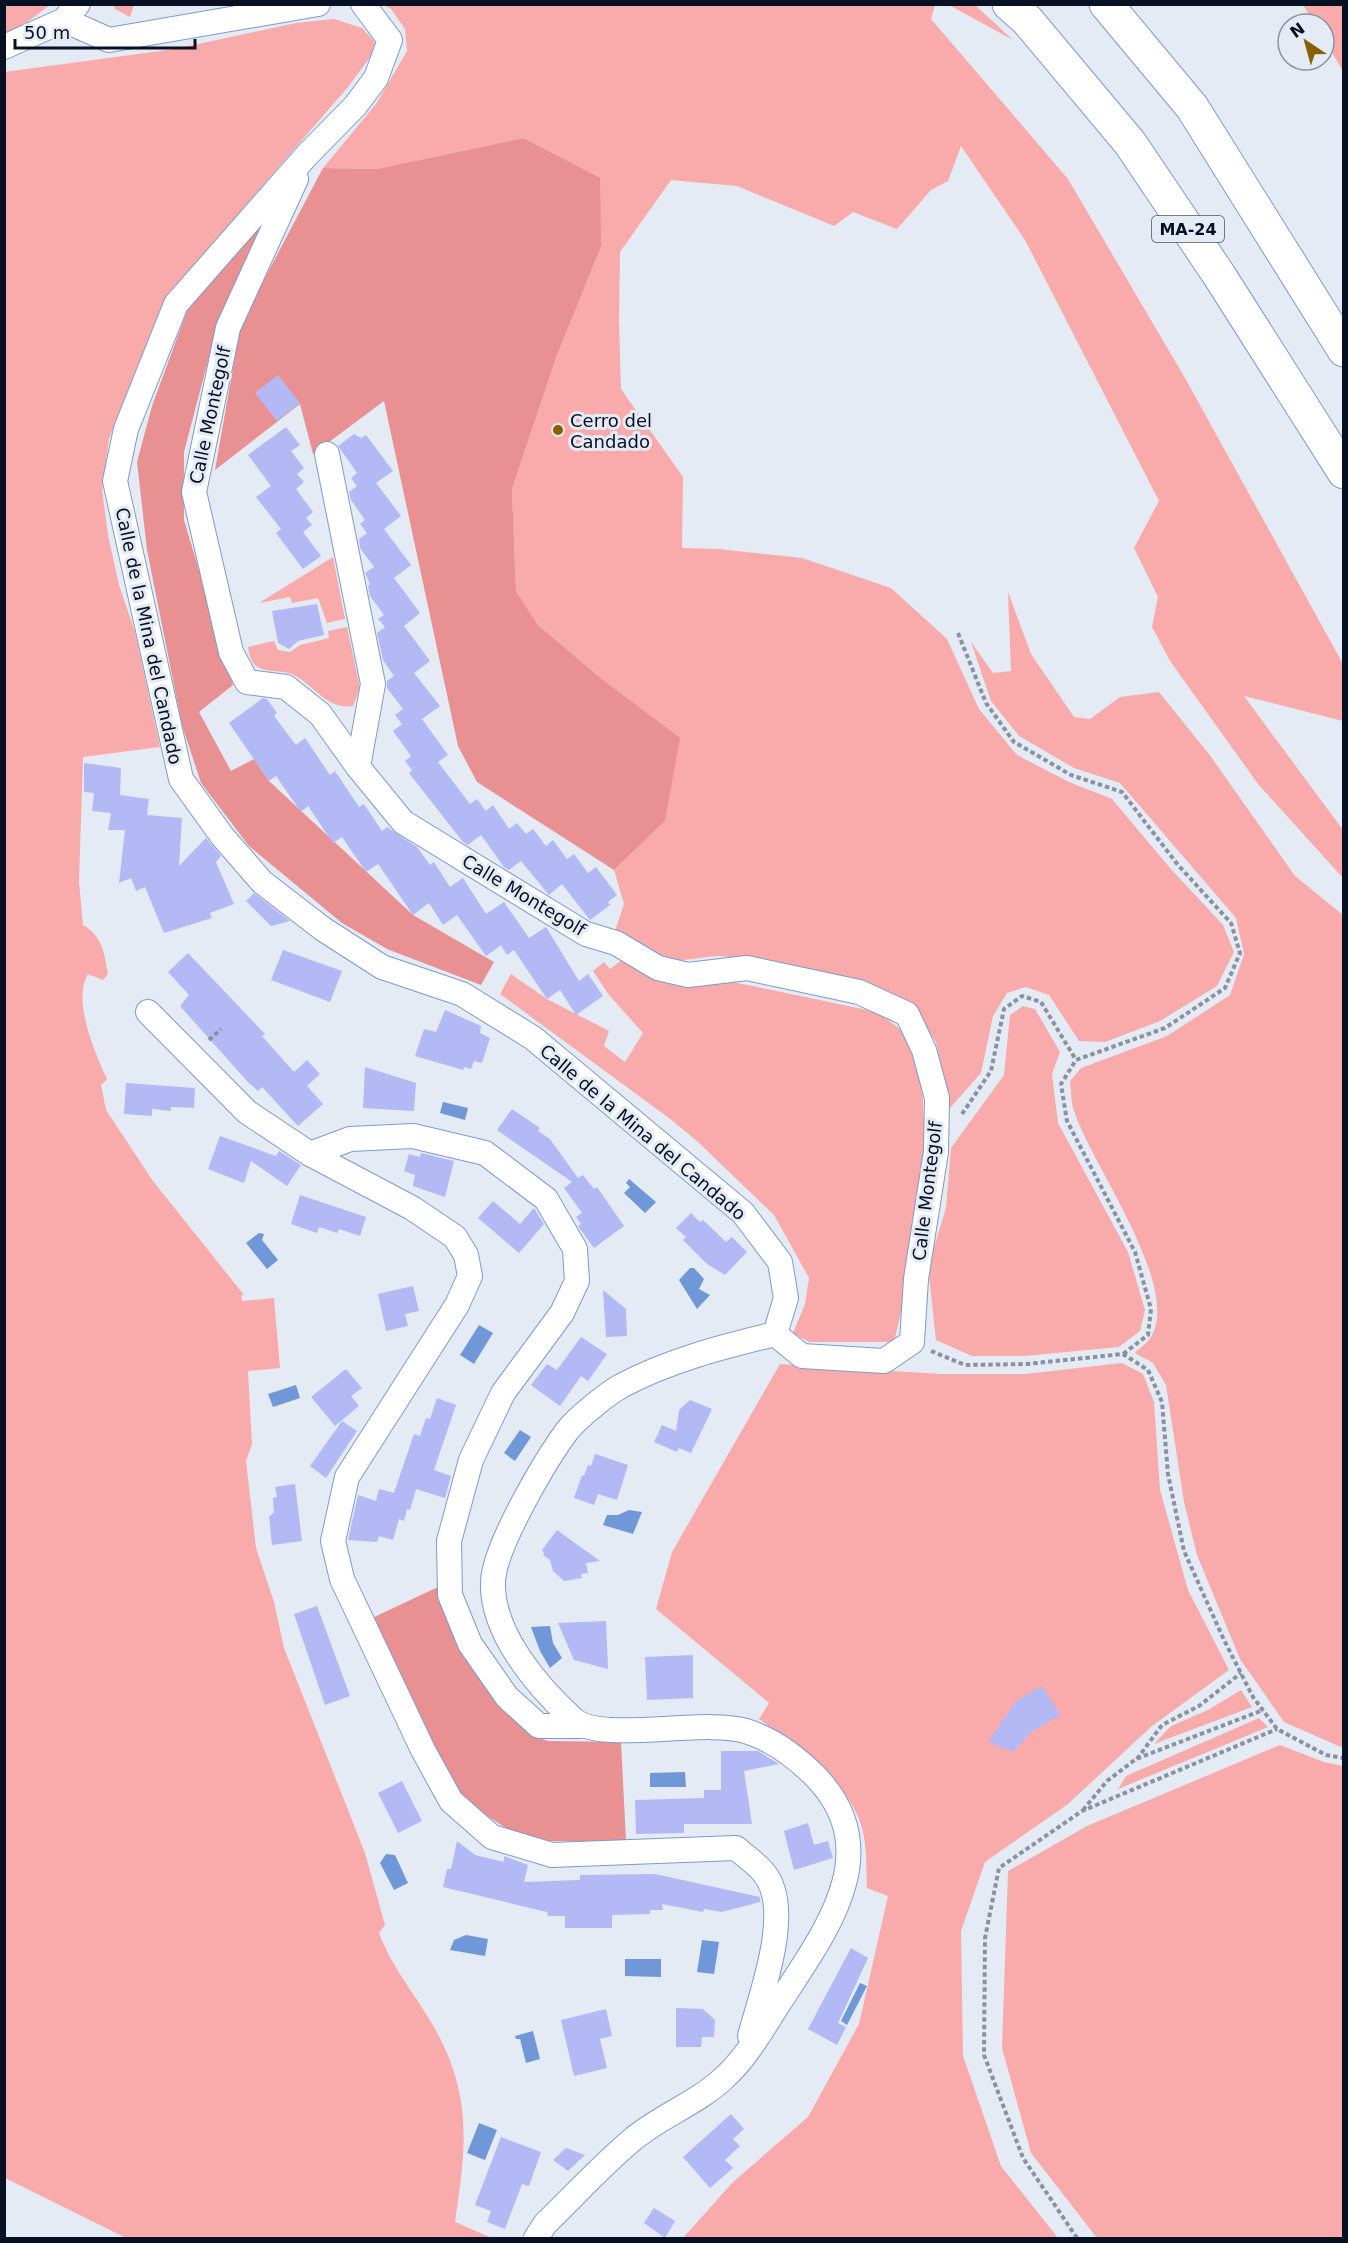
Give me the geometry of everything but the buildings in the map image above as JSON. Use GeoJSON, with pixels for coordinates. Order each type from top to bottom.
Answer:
{"type":"FeatureCollection","features":[{"type":"Feature","properties":{"kind":"highway","name":"MA-24"},"geometry":{"type":"LineString","coordinates":[[1009,4],[1027,20],[1130,143],[1219,275],[1344,472]]}},
{"type":"Feature","properties":{"kind":"highway"},"geometry":{"type":"LineString","coordinates":[[1106,4],[1192,107],[1344,350]]}},
{"type":"Feature","properties":{"kind":"street"},"geometry":{"type":"LineString","coordinates":[[4,47],[71,12],[109,40],[318,4]]}},
{"type":"Feature","properties":{"kind":"street","name":"Calle de la Mina del Candado"},"geometry":{"type":"LineString","coordinates":[[363,4],[390,40],[376,78],[356,105],[307,155],[176,304],[126,429],[115,481],[181,779],[222,836],[271,889],[323,929],[382,968],[462,994],[533,1038],[743,1213],[780,1262],[786,1298],[775,1334]]}},
{"type":"Feature","properties":{"kind":"street","name":"Calle Montegolf"},"geometry":{"type":"LineString","coordinates":[[307,155],[228,328],[194,492],[231,652],[247,682],[286,687],[320,714],[358,767],[404,822],[586,934],[616,943],[658,968],[688,975],[747,968],[859,992],[907,1014],[924,1050],[937,1098],[936,1152],[916,1279],[912,1342]]}},
{"type":"Feature","properties":{"kind":"street"},"geometry":{"type":"LineString","coordinates":[[327,454],[373,684],[358,767]]}},
{"type":"Feature","properties":{"kind":"street"},"geometry":{"type":"LineString","coordinates":[[148,1012],[247,1112],[310,1154],[412,1208],[455,1237],[466,1255],[470,1276],[457,1305],[347,1477],[333,1541],[342,1579],[423,1750],[452,1801],[492,1837],[552,1855],[736,1848],[765,1874],[775,1900],[778,1926],[745,2055]]}},
{"type":"Feature","properties":{"kind":"street"},"geometry":{"type":"LineString","coordinates":[[310,1154],[350,1139],[413,1136],[485,1153],[546,1199],[574,1249],[577,1281],[562,1313],[503,1394],[471,1460],[449,1541],[450,1595],[476,1653],[507,1697],[539,1725],[625,1730],[711,1725],[745,1731],[792,1753],[833,1794],[845,1830],[850,1855],[840,1901],[816,1946],[745,2055],[724,2079],[633,2139],[545,2224],[536,2238]]}},
{"type":"Feature","properties":{"kind":"street"},"geometry":{"type":"LineString","coordinates":[[580,1726],[544,1692],[517,1655],[498,1615],[493,1582],[500,1556],[525,1498],[569,1428],[619,1387],[692,1354],[775,1334],[802,1356],[884,1361],[912,1342]]}},
{"type":"Feature","properties":{"kind":"path"},"geometry":{"type":"LineString","coordinates":[[912,1342],[966,1365],[1027,1364],[1123,1354],[1148,1335],[1151,1309],[1134,1252],[1067,1121],[1061,1084],[1076,1060],[1165,1028],[1225,988],[1240,952],[1231,923],[1178,865],[1122,792],[1071,775],[1014,742],[986,703],[958,633]]}},
{"type":"Feature","properties":{"kind":"path"},"geometry":{"type":"LineString","coordinates":[[960,1116],[991,1071],[1004,1009],[1022,996],[1041,1002],[1076,1060]]}},
{"type":"Feature","properties":{"kind":"path"},"geometry":{"type":"LineString","coordinates":[[1123,1354],[1148,1370],[1162,1401],[1168,1474],[1184,1551],[1241,1673],[1276,1729],[1326,1755],[1344,1758]]}},
{"type":"Feature","properties":{"kind":"path"},"geometry":{"type":"LineString","coordinates":[[1136,1760],[1162,1725],[1200,1706],[1241,1673]]}},
{"type":"Feature","properties":{"kind":"path"},"geometry":{"type":"LineString","coordinates":[[1082,1811],[1107,1781],[1136,1760],[1263,1710]]}},
{"type":"Feature","properties":{"kind":"path"},"geometry":{"type":"LineString","coordinates":[[1077,2238],[1023,2158],[984,2055],[985,1938],[999,1868],[1082,1811],[1276,1729]]}},
{"type":"Feature","properties":{"kind":"shaded area"},"geometry":{"type":"Polygon","coordinates":[[[113,4],[134,5],[130,17],[115,9],[113,4]]]}},
{"type":"Feature","properties":{"kind":"shaded area"},"geometry":{"type":"Polygon","coordinates":[[[5,5],[50,5],[14,32],[5,34],[5,5]]]}},
{"type":"Feature","properties":{"kind":"shaded area"},"geometry":{"type":"Polygon","coordinates":[[[384,5],[935,5],[931,19],[1068,179],[1185,378],[1343,664],[1343,721],[1244,696],[1343,830],[1343,878],[1258,784],[1170,661],[1152,627],[1158,597],[1134,548],[1159,501],[1025,240],[961,146],[948,181],[931,190],[897,229],[853,212],[834,226],[737,186],[671,180],[620,252],[621,389],[683,477],[682,548],[719,549],[802,558],[891,588],[947,639],[979,709],[1017,755],[1069,782],[1112,799],[1170,868],[1223,925],[1234,952],[1217,986],[1160,1021],[1105,1042],[1079,1041],[1049,995],[1026,987],[1007,993],[993,1016],[981,1073],[950,1108],[936,1042],[912,1006],[859,979],[746,958],[716,956],[675,961],[614,934],[624,904],[614,870],[665,821],[603,680],[538,625],[516,591],[512,489],[557,355],[601,247],[523,138],[377,169],[323,168],[376,104],[407,51],[405,29],[391,9],[384,5]]]}},
{"type":"Feature","properties":{"kind":"shaded area"},"geometry":{"type":"Polygon","coordinates":[[[949,5],[975,5],[1013,40],[949,5]]]}},
{"type":"Feature","properties":{"kind":"shaded area"},"geometry":{"type":"Polygon","coordinates":[[[1303,5],[1343,5],[1343,71],[1336,59],[1336,12],[1307,12],[1303,5]]]}},
{"type":"Feature","properties":{"kind":"shaded area"},"geometry":{"type":"Polygon","coordinates":[[[334,19],[362,28],[375,42],[371,56],[348,87],[174,288],[144,352],[109,439],[102,489],[108,535],[119,585],[135,632],[160,747],[83,757],[79,882],[83,925],[99,940],[108,974],[103,980],[88,974],[83,998],[87,1027],[107,1079],[101,1085],[106,1110],[153,1181],[244,1295],[241,1295],[242,1301],[274,1298],[280,1368],[248,1371],[252,1444],[246,1461],[256,1548],[274,1602],[284,1648],[365,1853],[385,1925],[379,1933],[397,1970],[434,2027],[447,2052],[455,2076],[461,2100],[463,2146],[455,2222],[492,2238],[126,2238],[5,2178],[4,72],[175,49],[296,23],[334,19]]]}},
{"type":"Feature","properties":{"kind":"shaded area"},"geometry":{"type":"Polygon","coordinates":[[[523,138],[600,178],[601,247],[557,355],[512,489],[516,591],[538,625],[603,680],[680,738],[665,821],[614,870],[477,782],[458,746],[384,401],[313,454],[300,404],[215,470],[241,323],[323,168],[377,169],[523,138]]]}},
{"type":"Feature","properties":{"kind":"shaded area"},"geometry":{"type":"Polygon","coordinates":[[[280,199],[215,334],[184,452],[184,520],[233,685],[199,712],[231,771],[254,759],[269,781],[413,915],[494,962],[481,985],[387,949],[342,923],[249,846],[201,783],[182,725],[147,550],[137,462],[152,406],[187,311],[280,199]]]}},
{"type":"Feature","properties":{"kind":"shaded area"},"geometry":{"type":"Polygon","coordinates":[[[333,557],[345,619],[327,623],[318,598],[292,603],[290,597],[259,603],[333,557]]]}},
{"type":"Feature","properties":{"kind":"shaded area"},"geometry":{"type":"Polygon","coordinates":[[[1008,592],[1031,654],[1074,717],[1090,719],[1120,697],[1159,692],[1209,754],[1295,876],[1343,915],[1343,1748],[1284,1722],[1240,1659],[1197,1555],[1184,1502],[1166,1385],[1153,1363],[1135,1353],[1151,1337],[1157,1314],[1154,1287],[1130,1223],[1082,1131],[1072,1102],[1070,1081],[1081,1068],[1167,1036],[1230,995],[1244,954],[1236,918],[1120,783],[1074,768],[1019,736],[991,701],[971,642],[993,673],[1011,671],[1008,592]]]}},
{"type":"Feature","properties":{"kind":"shaded area"},"geometry":{"type":"Polygon","coordinates":[[[347,627],[360,688],[353,706],[328,701],[294,675],[262,669],[253,662],[250,656],[248,647],[274,641],[278,650],[290,652],[300,645],[329,638],[328,631],[347,627]]]}},
{"type":"Feature","properties":{"kind":"shaded area"},"geometry":{"type":"Polygon","coordinates":[[[623,959],[877,1012],[907,1034],[922,1083],[925,1145],[907,1286],[894,1342],[809,1342],[793,1333],[805,1304],[809,1278],[774,1215],[698,1142],[669,1118],[500,994],[511,974],[547,999],[609,1031],[604,1046],[625,1062],[643,1033],[609,995],[593,971],[604,962],[610,969],[623,959]]]}},
{"type":"Feature","properties":{"kind":"shaded area"},"geometry":{"type":"Polygon","coordinates":[[[1023,1006],[1035,1009],[1060,1052],[1052,1074],[1058,1123],[1128,1252],[1145,1310],[1140,1331],[1119,1347],[1025,1356],[972,1356],[936,1340],[928,1267],[946,1208],[951,1148],[1004,1075],[1010,1015],[1023,1006]]]}},
{"type":"Feature","properties":{"kind":"shaded area"},"geometry":{"type":"Polygon","coordinates":[[[1122,1363],[1143,1374],[1154,1402],[1160,1490],[1188,1590],[1229,1670],[1152,1726],[1068,1804],[985,1862],[961,1931],[963,2056],[1001,2166],[1058,2238],[683,2238],[733,2182],[808,2117],[859,2024],[888,1896],[867,1888],[865,1843],[859,1818],[838,1785],[791,1742],[759,1719],[769,1703],[656,1609],[672,1552],[780,1364],[941,1374],[1025,1374],[1122,1363]]]}},
{"type":"Feature","properties":{"kind":"shaded area"},"geometry":{"type":"Polygon","coordinates":[[[440,1586],[531,1735],[548,1741],[621,1742],[626,1841],[537,1841],[515,1834],[469,1804],[455,1787],[370,1619],[440,1586]]]}},
{"type":"Feature","properties":{"kind":"shaded area"},"geometry":{"type":"Polygon","coordinates":[[[1241,1690],[1252,1707],[1154,1744],[1171,1726],[1208,1710],[1241,1690]]]}},
{"type":"Feature","properties":{"kind":"shaded area"},"geometry":{"type":"Polygon","coordinates":[[[1259,1718],[1268,1727],[1118,1789],[1126,1776],[1259,1718]]]}},
{"type":"Feature","properties":{"kind":"shaded area"},"geometry":{"type":"Polygon","coordinates":[[[1280,1745],[1324,1762],[1343,1766],[1343,2238],[1097,2238],[1031,2153],[1002,2048],[1008,1871],[1087,1826],[1280,1745]]]}},
{"type":"Feature","properties":{"kind":"water"},"geometry":{"type":"Polygon","coordinates":[[[443,1102],[468,1108],[465,1120],[440,1113],[443,1102]]]}},
{"type":"Feature","properties":{"kind":"water"},"geometry":{"type":"Polygon","coordinates":[[[629,1179],[656,1202],[645,1213],[624,1193],[630,1187],[626,1183],[629,1179]]]}},
{"type":"Feature","properties":{"kind":"water"},"geometry":{"type":"Polygon","coordinates":[[[259,1233],[264,1234],[262,1240],[278,1260],[267,1269],[246,1243],[259,1233]]]}},
{"type":"Feature","properties":{"kind":"water"},"geometry":{"type":"Polygon","coordinates":[[[690,1268],[694,1268],[704,1279],[699,1289],[710,1295],[697,1309],[679,1280],[690,1268]]]}},
{"type":"Feature","properties":{"kind":"water"},"geometry":{"type":"Polygon","coordinates":[[[479,1325],[493,1333],[474,1364],[460,1355],[479,1325]]]}},
{"type":"Feature","properties":{"kind":"water"},"geometry":{"type":"Polygon","coordinates":[[[296,1385],[300,1398],[273,1407],[268,1394],[296,1385]]]}},
{"type":"Feature","properties":{"kind":"water"},"geometry":{"type":"Polygon","coordinates":[[[520,1430],[531,1437],[515,1461],[504,1453],[520,1430]]]}},
{"type":"Feature","properties":{"kind":"water"},"geometry":{"type":"Polygon","coordinates":[[[629,1510],[642,1512],[633,1534],[603,1525],[607,1515],[618,1515],[629,1510]]]}},
{"type":"Feature","properties":{"kind":"water"},"geometry":{"type":"Polygon","coordinates":[[[550,1626],[553,1643],[562,1658],[550,1668],[540,1651],[531,1627],[550,1626]]]}},
{"type":"Feature","properties":{"kind":"water"},"geometry":{"type":"Polygon","coordinates":[[[685,1772],[686,1787],[650,1787],[650,1773],[685,1772]]]}},
{"type":"Feature","properties":{"kind":"water"},"geometry":{"type":"Polygon","coordinates":[[[386,1854],[395,1855],[408,1883],[394,1890],[380,1863],[386,1854]]]}},
{"type":"Feature","properties":{"kind":"water"},"geometry":{"type":"Polygon","coordinates":[[[466,1935],[488,1939],[485,1956],[450,1950],[454,1940],[466,1935]]]}},
{"type":"Feature","properties":{"kind":"water"},"geometry":{"type":"Polygon","coordinates":[[[702,1940],[719,1942],[714,1974],[697,1972],[702,1940]]]}},
{"type":"Feature","properties":{"kind":"water"},"geometry":{"type":"Polygon","coordinates":[[[625,1959],[661,1959],[661,1977],[625,1976],[625,1959]]]}},
{"type":"Feature","properties":{"kind":"water"},"geometry":{"type":"Polygon","coordinates":[[[860,1983],[867,1986],[847,2025],[841,2021],[860,1983]]]}},
{"type":"Feature","properties":{"kind":"water"},"geometry":{"type":"Polygon","coordinates":[[[533,2031],[540,2059],[526,2063],[520,2039],[516,2039],[515,2036],[533,2031]]]}},
{"type":"Feature","properties":{"kind":"water"},"geometry":{"type":"Polygon","coordinates":[[[479,2123],[497,2130],[485,2160],[467,2153],[479,2123]]]}},
{"type":"Feature","properties":{"kind":"place","name":"Cerro del Candado"},"geometry":{"type":"Point","coordinates":[558,430]}}]}
